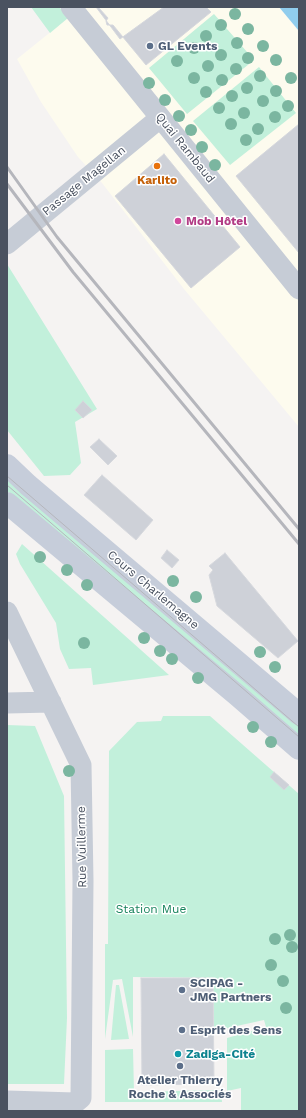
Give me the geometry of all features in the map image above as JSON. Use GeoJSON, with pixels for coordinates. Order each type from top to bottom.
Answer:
{"type":"FeatureCollection","features":[{"type":"Feature","properties":{"kind":"street","name":"Quai Rambaud"},"geometry":{"type":"LineString","coordinates":[[71,7],[299,289]]}},
{"type":"Feature","properties":{"kind":"street","name":"Passage Magellan"},"geometry":{"type":"LineString","coordinates":[[7,244],[160,118]]}},
{"type":"Feature","properties":{"kind":"street","name":"Cours Charlemagne"},"geometry":{"type":"LineString","coordinates":[[7,465],[28,486],[299,714]]}},
{"type":"Feature","properties":{"kind":"street"},"geometry":{"type":"LineString","coordinates":[[7,503],[237,695],[299,749]]}},
{"type":"Feature","properties":{"kind":"street","name":"Rue Vuillerme"},"geometry":{"type":"LineString","coordinates":[[7,612],[80,765],[83,881],[81,1098],[75,1103],[7,1101]]}},
{"type":"Feature","properties":{"kind":"street"},"geometry":{"type":"LineString","coordinates":[[7,703],[51,702]]}},
{"type":"Feature","properties":{"kind":"shaded area"},"geometry":{"type":"Polygon","coordinates":[[[59,7],[279,7],[299,32],[299,427],[184,289],[102,183],[78,157],[41,102],[17,59],[68,18],[59,7]]]}},
{"type":"Feature","properties":{"kind":"green space"},"geometry":{"type":"Polygon","coordinates":[[[31,7],[59,7],[68,18],[50,33],[31,7]]]}},
{"type":"Feature","properties":{"kind":"green space"},"geometry":{"type":"Polygon","coordinates":[[[214,14],[254,60],[187,114],[149,68],[214,14]]]}},
{"type":"Feature","properties":{"kind":"green space"},"geometry":{"type":"Polygon","coordinates":[[[259,67],[296,113],[230,165],[193,121],[259,67]]]}},
{"type":"Feature","properties":{"kind":"green space"},"geometry":{"type":"Polygon","coordinates":[[[7,264],[97,409],[75,422],[81,463],[70,475],[44,476],[7,430],[7,264]]]}},
{"type":"Feature","properties":{"kind":"green space"},"geometry":{"type":"Polygon","coordinates":[[[7,473],[299,722],[299,744],[7,491],[7,473]]]}},
{"type":"Feature","properties":{"kind":"green space"},"geometry":{"type":"Polygon","coordinates":[[[22,544],[169,675],[93,685],[91,668],[69,669],[60,649],[56,623],[20,564],[16,554],[22,544]]]}},
{"type":"Feature","properties":{"kind":"green space","name":"Station Mue"},"geometry":{"type":"Polygon","coordinates":[[[163,716],[210,716],[299,794],[299,1111],[241,1111],[241,1088],[227,1091],[227,1038],[266,1027],[264,1020],[214,1031],[213,978],[133,977],[133,1037],[122,979],[113,980],[105,1039],[105,944],[108,944],[109,751],[137,722],[161,721],[163,716]]]}},
{"type":"Feature","properties":{"kind":"green space"},"geometry":{"type":"Polygon","coordinates":[[[7,725],[35,726],[64,796],[67,1018],[64,1084],[7,1084],[7,725]]]}},
{"type":"Feature","properties":{"kind":"green space"},"geometry":{"type":"Polygon","coordinates":[[[116,985],[119,985],[129,1039],[111,1040],[116,985]]]}},
{"type":"Feature","properties":{"kind":"green space"},"geometry":{"type":"Polygon","coordinates":[[[133,1049],[134,1092],[221,1090],[222,1102],[105,1102],[105,1050],[133,1049]]]}},
{"type":"Feature","properties":{"kind":"water"},"geometry":{"type":"Polygon","coordinates":[[[279,7],[299,7],[299,31],[279,7]]]}},
{"type":"Feature","properties":{"kind":"building"},"geometry":{"type":"Polygon","coordinates":[[[96,7],[164,7],[120,39],[96,7]]]}},
{"type":"Feature","properties":{"kind":"building","name":"GL Events"},"geometry":{"type":"Polygon","coordinates":[[[98,7],[206,7],[211,12],[146,65],[113,25],[107,25],[106,21],[108,18],[98,7]]]}},
{"type":"Feature","properties":{"kind":"building"},"geometry":{"type":"Polygon","coordinates":[[[299,124],[299,253],[236,176],[299,124]]]}},
{"type":"Feature","properties":{"kind":"building","name":"Mob Hôtel"},"geometry":{"type":"Polygon","coordinates":[[[164,154],[240,247],[191,288],[115,196],[164,154]]]}},
{"type":"Feature","properties":{"kind":"building"},"geometry":{"type":"Polygon","coordinates":[[[83,401],[92,410],[83,418],[75,410],[83,401]]]}},
{"type":"Feature","properties":{"kind":"building"},"geometry":{"type":"Polygon","coordinates":[[[99,439],[117,456],[108,465],[90,447],[99,439]]]}},
{"type":"Feature","properties":{"kind":"building"},"geometry":{"type":"Polygon","coordinates":[[[102,475],[153,520],[136,540],[84,495],[102,475]]]}},
{"type":"Feature","properties":{"kind":"building"},"geometry":{"type":"Polygon","coordinates":[[[167,550],[179,560],[172,568],[161,558],[167,550]]]}},
{"type":"Feature","properties":{"kind":"building"},"geometry":{"type":"Polygon","coordinates":[[[225,553],[298,641],[278,658],[217,606],[209,575],[213,570],[209,566],[225,553]]]}},
{"type":"Feature","properties":{"kind":"building"},"geometry":{"type":"Polygon","coordinates":[[[274,772],[289,785],[284,790],[270,777],[274,772]]]}},
{"type":"Feature","properties":{"kind":"building","name":"Zadiga-Cité"},"geometry":{"type":"Polygon","coordinates":[[[141,978],[213,978],[214,1084],[142,1085],[141,978]]]}},
{"type":"Feature","properties":{"kind":"tram line"},"geometry":{"type":"LineString","coordinates":[[7,476],[299,727]]}},
{"type":"Feature","properties":{"kind":"tram line"},"geometry":{"type":"LineString","coordinates":[[7,485],[299,737]]}},
{"type":"Feature","properties":{"kind":"railway"},"geometry":{"type":"LineString","coordinates":[[7,167],[57,237],[299,529]]}},
{"type":"Feature","properties":{"kind":"railway"},"geometry":{"type":"LineString","coordinates":[[7,184],[73,272],[299,544]]}},
{"type":"Feature","properties":{"kind":"place","name":"GL Events"},"geometry":{"type":"Point","coordinates":[150,46]}},
{"type":"Feature","properties":{"kind":"place","name":"Karlito"},"geometry":{"type":"Point","coordinates":[157,166]}},
{"type":"Feature","properties":{"kind":"place","name":"Mob Hôtel"},"geometry":{"type":"Point","coordinates":[178,221]}},
{"type":"Feature","properties":{"kind":"place","name":"SCIPAG - JMG Partners"},"geometry":{"type":"Point","coordinates":[182,990]}},
{"type":"Feature","properties":{"kind":"place","name":"Esprit des Sens"},"geometry":{"type":"Point","coordinates":[182,1030]}},
{"type":"Feature","properties":{"kind":"place","name":"Zadiga-Cité"},"geometry":{"type":"Point","coordinates":[178,1054]}},
{"type":"Feature","properties":{"kind":"place","name":"Atelier Thierry Roche & Associés"},"geometry":{"type":"Point","coordinates":[180,1066]}}]}
